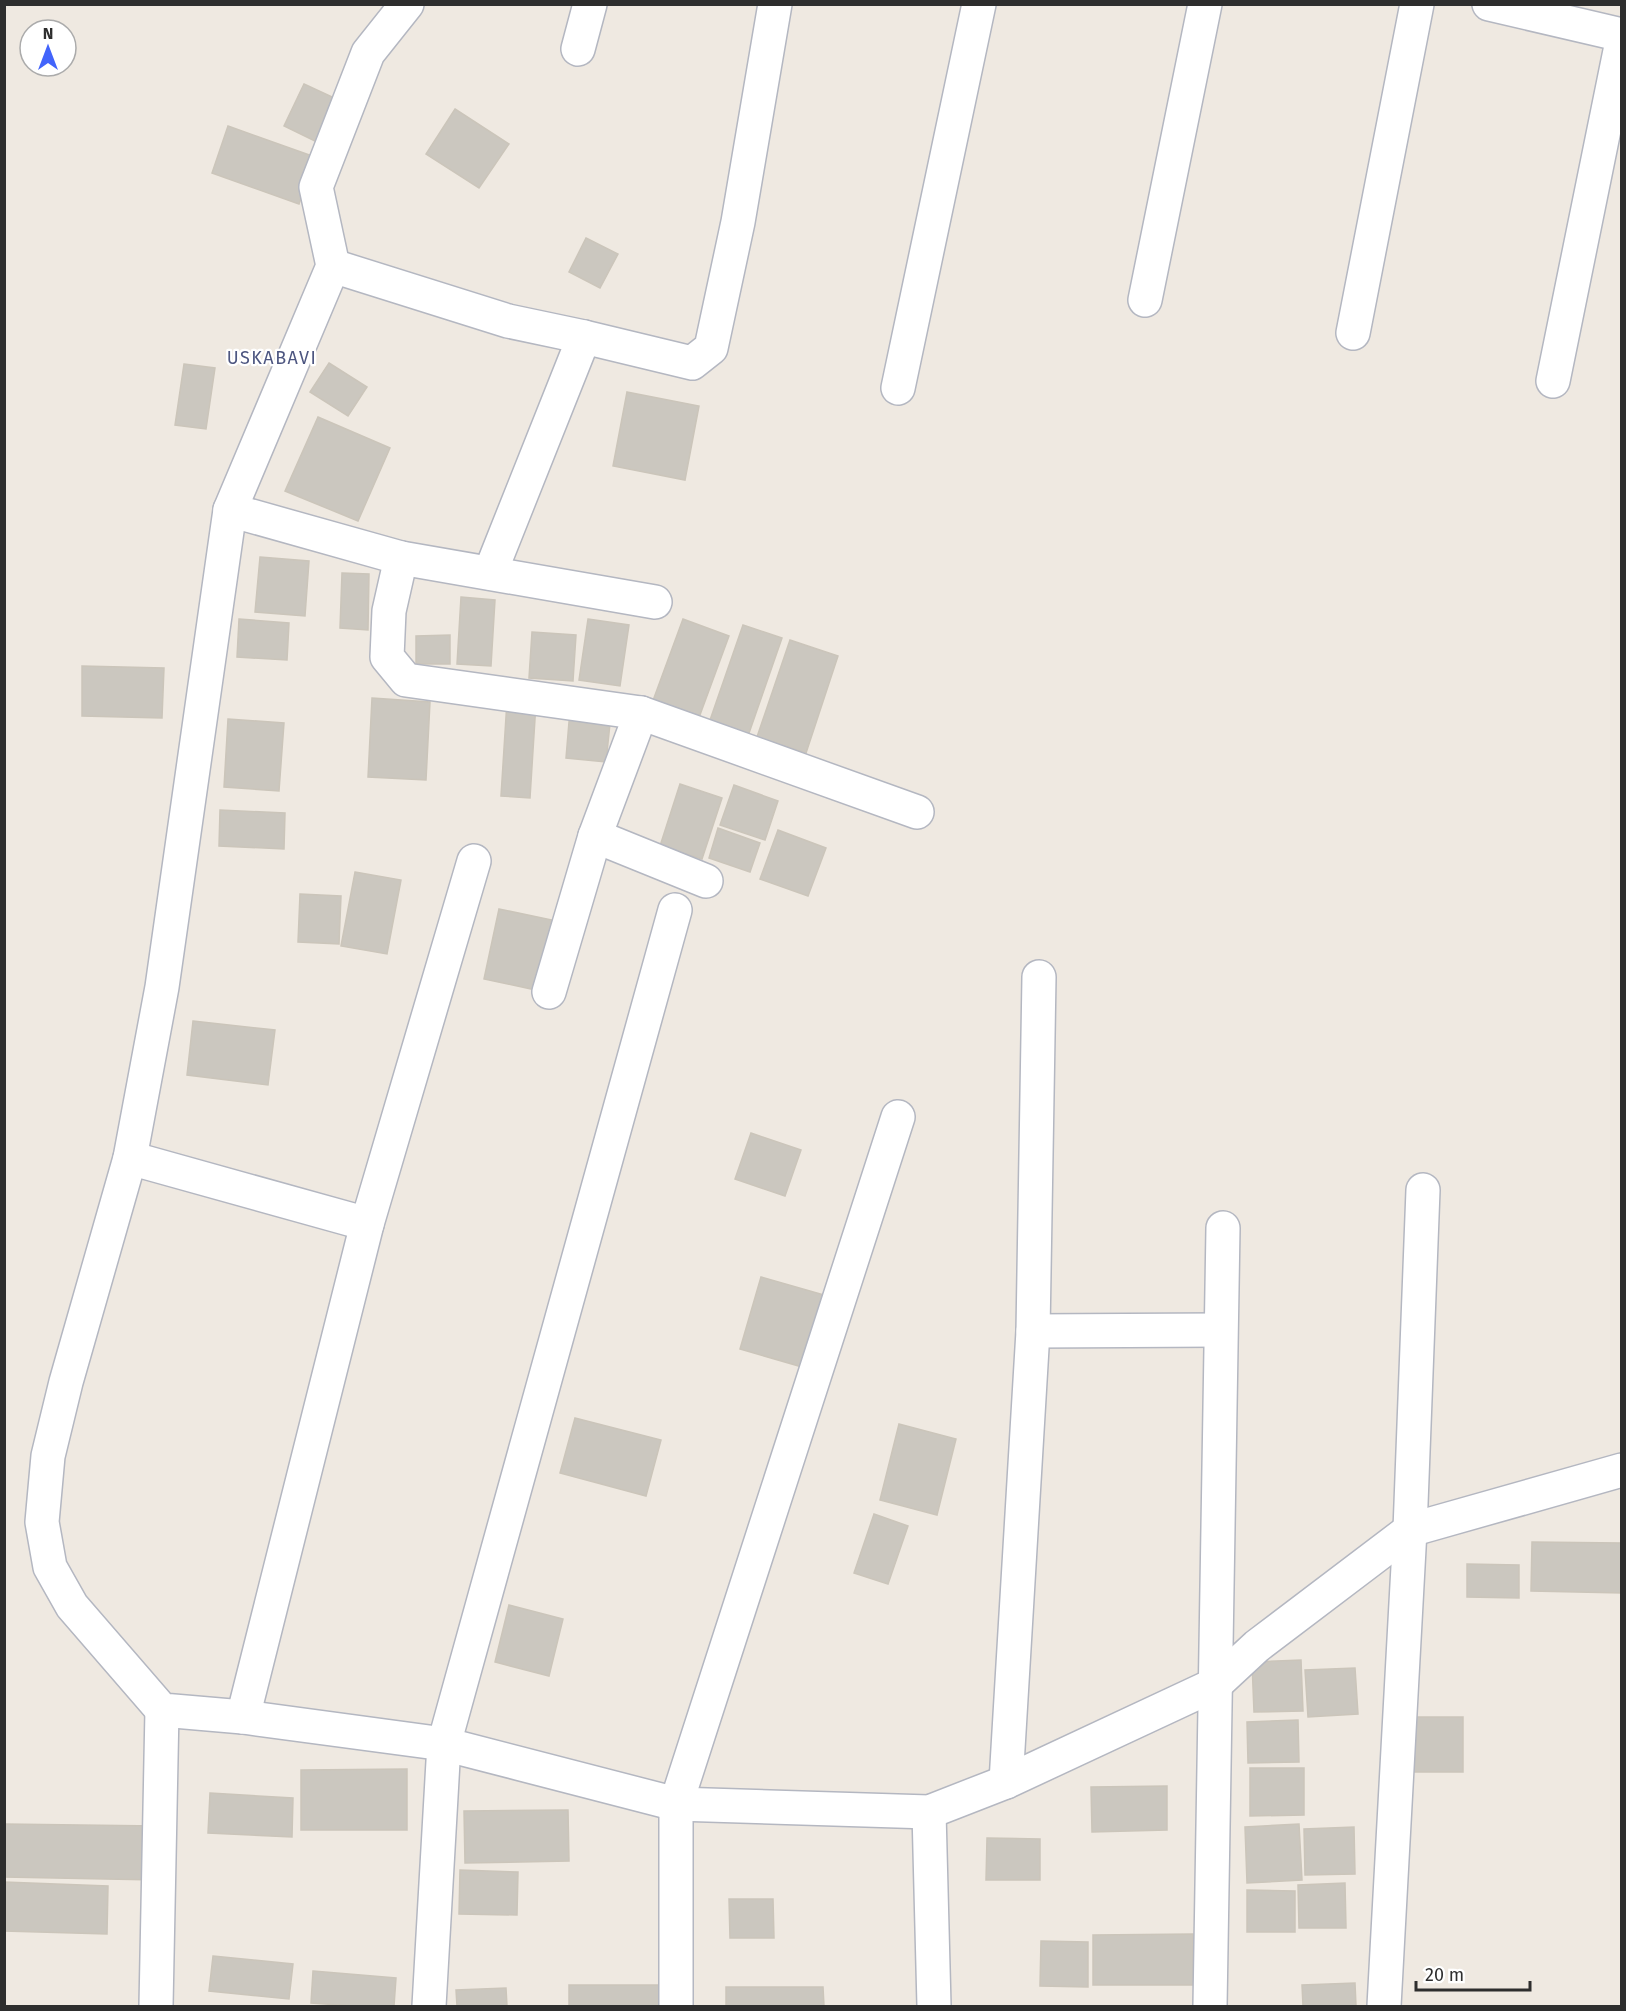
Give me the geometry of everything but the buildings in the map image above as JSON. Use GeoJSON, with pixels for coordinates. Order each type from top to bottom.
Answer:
{"type":"FeatureCollection","features":[{"type":"Feature","properties":{"kind":"street"},"geometry":{"type":"LineString","coordinates":[[156,2007],[162,1710],[72,1606],[50,1567],[42,1522],[48,1456],[66,1382],[130,1158],[162,987],[230,510],[333,266],[316,186],[368,52],[407,4]]}},
{"type":"Feature","properties":{"kind":"street"},"geometry":{"type":"LineString","coordinates":[[578,49],[590,4]]}},
{"type":"Feature","properties":{"kind":"street"},"geometry":{"type":"LineString","coordinates":[[333,266],[508,321],[692,363],[711,348],[738,222],[775,4]]}},
{"type":"Feature","properties":{"kind":"street"},"geometry":{"type":"LineString","coordinates":[[898,388],[979,4]]}},
{"type":"Feature","properties":{"kind":"street"},"geometry":{"type":"LineString","coordinates":[[1145,300],[1205,4]]}},
{"type":"Feature","properties":{"kind":"street"},"geometry":{"type":"LineString","coordinates":[[1353,333],[1418,4]]}},
{"type":"Feature","properties":{"kind":"street"},"geometry":{"type":"LineString","coordinates":[[1489,4],[1622,35]]}},
{"type":"Feature","properties":{"kind":"street"},"geometry":{"type":"LineString","coordinates":[[1553,381],[1622,41]]}},
{"type":"Feature","properties":{"kind":"street"},"geometry":{"type":"LineString","coordinates":[[490,573],[584,337]]}},
{"type":"Feature","properties":{"kind":"street"},"geometry":{"type":"LineString","coordinates":[[230,510],[401,558],[655,602]]}},
{"type":"Feature","properties":{"kind":"street"},"geometry":{"type":"LineString","coordinates":[[401,558],[388,611],[387,657],[406,680],[641,713],[917,812]]}},
{"type":"Feature","properties":{"kind":"street"},"geometry":{"type":"LineString","coordinates":[[549,992],[595,836],[641,713]]}},
{"type":"Feature","properties":{"kind":"street"},"geometry":{"type":"LineString","coordinates":[[595,836],[706,881]]}},
{"type":"Feature","properties":{"kind":"street"},"geometry":{"type":"LineString","coordinates":[[243,1717],[367,1224],[474,861]]}},
{"type":"Feature","properties":{"kind":"street"},"geometry":{"type":"LineString","coordinates":[[429,2007],[444,1744],[675,910]]}},
{"type":"Feature","properties":{"kind":"street"},"geometry":{"type":"LineString","coordinates":[[1006,1782],[1033,1331],[1039,976]]}},
{"type":"Feature","properties":{"kind":"street"},"geometry":{"type":"LineString","coordinates":[[676,2007],[676,1804],[898,1117]]}},
{"type":"Feature","properties":{"kind":"street"},"geometry":{"type":"LineString","coordinates":[[130,1158],[367,1224]]}},
{"type":"Feature","properties":{"kind":"street"},"geometry":{"type":"LineString","coordinates":[[1389,2004],[1423,1190]]}},
{"type":"Feature","properties":{"kind":"street"},"geometry":{"type":"LineString","coordinates":[[1210,2007],[1223,1228]]}},
{"type":"Feature","properties":{"kind":"street"},"geometry":{"type":"LineString","coordinates":[[1033,1331],[1220,1330]]}},
{"type":"Feature","properties":{"kind":"street"},"geometry":{"type":"LineString","coordinates":[[162,1710],[243,1717],[444,1744],[676,1804],[929,1812],[1006,1782],[1216,1684],[1257,1647],[1410,1530],[1622,1470]]}},
{"type":"Feature","properties":{"kind":"street"},"geometry":{"type":"LineString","coordinates":[[929,1812],[934,2007]]}},
{"type":"Feature","properties":{"kind":"district","name":"USKABAVI"},"geometry":{"type":"Point","coordinates":[272,358]}}]}
